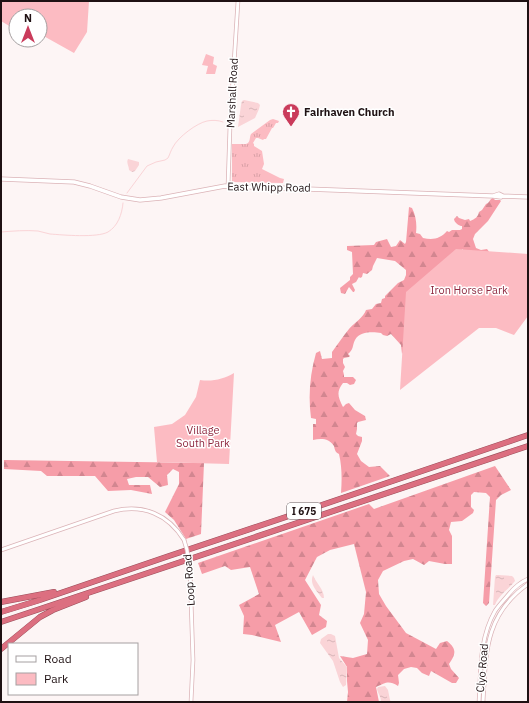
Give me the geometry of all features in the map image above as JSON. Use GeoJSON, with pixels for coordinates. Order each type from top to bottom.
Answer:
{"type":"FeatureCollection","features":[{"type":"Feature","properties":{"kind":"highway","name":"I 675"},"geometry":{"type":"LineString","coordinates":[[1,612],[528,435]]}},
{"type":"Feature","properties":{"kind":"highway","name":"I 675"},"geometry":{"type":"LineString","coordinates":[[1,622],[528,446]]}},
{"type":"Feature","properties":{"kind":"highway"},"geometry":{"type":"LineString","coordinates":[[8,643],[35,620],[46,613],[145,574]]}},
{"type":"Feature","properties":{"kind":"highway"},"geometry":{"type":"LineString","coordinates":[[1,602],[65,591]]}},
{"type":"Feature","properties":{"kind":"main road","name":"East Whipp Road"},"geometry":{"type":"LineString","coordinates":[[1,179],[74,182],[121,197],[140,200],[161,198],[228,186],[493,196],[496,194],[503,196],[528,197]]}},
{"type":"Feature","properties":{"kind":"street","name":"Marshall Road"},"geometry":{"type":"LineString","coordinates":[[228,186],[230,126],[238,1]]}},
{"type":"Feature","properties":{"kind":"street","name":"Loop Road"},"geometry":{"type":"LineString","coordinates":[[1,550],[114,511],[131,508],[147,511],[162,517],[174,527],[184,540],[187,550],[190,570],[193,660],[191,702]]}},
{"type":"Feature","properties":{"kind":"street","name":"Clyo Road"},"geometry":{"type":"LineString","coordinates":[[479,702],[482,650],[488,628],[501,603],[524,580],[528,579]]}},
{"type":"Feature","properties":{"kind":"street","name":"Clyo Road"},"geometry":{"type":"LineString","coordinates":[[483,702],[487,651],[492,630],[506,604],[514,595],[528,584]]}},
{"type":"Feature","properties":{"kind":"green space"},"geometry":{"type":"Polygon","coordinates":[[[1,1],[89,1],[87,32],[74,53],[48,38],[48,8],[8,8],[8,25],[1,21],[1,1]]]}},
{"type":"Feature","properties":{"kind":"green space"},"geometry":{"type":"Polygon","coordinates":[[[206,54],[214,57],[213,64],[217,66],[215,74],[206,74],[208,66],[202,65],[206,54]]]}},
{"type":"Feature","properties":{"kind":"green space"},"geometry":{"type":"Polygon","coordinates":[[[273,119],[279,121],[272,128],[266,139],[263,140],[256,138],[253,143],[254,146],[262,151],[264,164],[262,169],[284,179],[283,183],[232,182],[232,144],[248,143],[251,134],[273,119]]]}},
{"type":"Feature","properties":{"kind":"green space"},"geometry":{"type":"Polygon","coordinates":[[[493,198],[501,201],[488,221],[475,234],[473,239],[476,248],[481,250],[487,249],[490,253],[464,251],[462,249],[462,252],[402,354],[401,345],[391,334],[387,336],[381,333],[371,332],[357,337],[351,351],[348,354],[350,356],[343,359],[345,367],[343,371],[344,377],[353,377],[356,380],[354,384],[350,385],[343,383],[338,395],[343,407],[349,403],[355,410],[365,416],[366,420],[357,423],[356,434],[362,437],[362,441],[357,454],[361,461],[369,467],[380,466],[390,476],[341,493],[342,473],[339,454],[336,452],[330,441],[322,439],[313,440],[313,424],[316,424],[316,419],[311,418],[310,393],[312,369],[316,353],[320,351],[322,359],[332,358],[332,352],[349,329],[361,318],[366,310],[372,309],[376,304],[381,303],[382,299],[385,298],[385,296],[398,283],[404,280],[406,275],[406,270],[395,261],[377,258],[372,270],[367,274],[363,273],[362,277],[359,277],[356,282],[352,284],[355,290],[354,292],[349,287],[345,294],[341,293],[340,288],[350,280],[350,277],[353,274],[352,252],[347,250],[347,246],[374,245],[376,242],[387,239],[391,247],[396,246],[400,240],[405,244],[409,207],[412,208],[415,217],[416,233],[420,234],[423,238],[436,238],[442,236],[447,231],[449,232],[452,230],[462,229],[462,226],[457,224],[454,220],[457,216],[465,220],[469,219],[470,221],[477,217],[479,212],[493,198]]]}},
{"type":"Feature","properties":{"kind":"green space","name":"Iron Horse Park"},"geometry":{"type":"Polygon","coordinates":[[[456,249],[528,254],[528,316],[514,335],[496,328],[479,328],[400,390],[406,292],[456,249]]]}},
{"type":"Feature","properties":{"kind":"green space","name":"Village South Park"},"geometry":{"type":"Polygon","coordinates":[[[234,373],[229,464],[157,462],[154,427],[172,424],[185,415],[196,397],[200,380],[218,380],[234,373]]]}},
{"type":"Feature","properties":{"kind":"green space"},"geometry":{"type":"Polygon","coordinates":[[[4,460],[204,463],[201,534],[186,539],[174,520],[165,512],[179,484],[179,472],[173,469],[167,475],[168,485],[160,487],[148,477],[127,479],[129,485],[150,485],[152,494],[131,490],[108,491],[95,476],[47,476],[41,471],[4,469],[4,460]]]}},
{"type":"Feature","properties":{"kind":"green space"},"geometry":{"type":"Polygon","coordinates":[[[495,466],[511,490],[501,495],[496,500],[489,603],[486,606],[483,603],[490,497],[486,493],[474,492],[471,495],[471,507],[474,510],[473,513],[462,521],[451,522],[449,530],[452,536],[452,564],[429,561],[424,565],[413,559],[404,561],[383,571],[378,580],[379,594],[406,633],[436,649],[440,643],[447,641],[453,647],[454,654],[449,664],[451,669],[459,678],[456,683],[452,683],[431,671],[429,676],[422,673],[417,668],[411,667],[404,669],[398,675],[398,686],[395,684],[385,683],[376,687],[379,702],[347,702],[347,667],[340,656],[353,658],[367,654],[368,640],[360,623],[364,614],[366,592],[354,544],[330,550],[317,557],[305,580],[321,605],[319,615],[327,621],[326,627],[312,635],[299,612],[275,625],[281,642],[243,634],[244,616],[239,605],[259,594],[250,567],[231,570],[225,566],[202,574],[198,563],[369,504],[374,509],[495,466]]]}},
{"type":"Feature","properties":{"kind":"water"},"geometry":{"type":"Polygon","coordinates":[[[244,100],[258,103],[260,105],[255,118],[238,127],[241,105],[242,101],[244,100]]]}},
{"type":"Feature","properties":{"kind":"water"},"geometry":{"type":"Polygon","coordinates":[[[128,159],[139,162],[139,165],[135,171],[132,172],[129,170],[127,162],[128,159]]]}},
{"type":"Feature","properties":{"kind":"water"},"geometry":{"type":"Polygon","coordinates":[[[313,575],[323,592],[324,598],[322,598],[314,587],[312,581],[313,575]]]}},
{"type":"Feature","properties":{"kind":"water"},"geometry":{"type":"Polygon","coordinates":[[[496,575],[512,576],[515,581],[501,595],[495,605],[493,605],[495,577],[496,575]]]}},
{"type":"Feature","properties":{"kind":"water"},"geometry":{"type":"Polygon","coordinates":[[[328,634],[335,636],[339,658],[347,667],[346,685],[343,687],[333,661],[320,643],[321,639],[328,634]]]}},
{"type":"Feature","properties":{"kind":"water"},"geometry":{"type":"Polygon","coordinates":[[[385,686],[388,690],[391,702],[381,702],[377,689],[378,687],[385,686]]]}},
{"type":"Feature","properties":{"kind":"waterway"},"geometry":{"type":"LineString","coordinates":[[127,193],[147,166],[168,158],[175,143],[188,131],[203,122],[215,120],[223,122]]}},
{"type":"Feature","properties":{"kind":"waterway"},"geometry":{"type":"LineString","coordinates":[[1,232],[38,231],[50,234],[80,236],[103,234],[108,232],[117,223],[122,211],[123,203]]}},
{"type":"Feature","properties":{"kind":"place","name":"Fairhaven Church"},"geometry":{"type":"Point","coordinates":[291,127]}}]}
